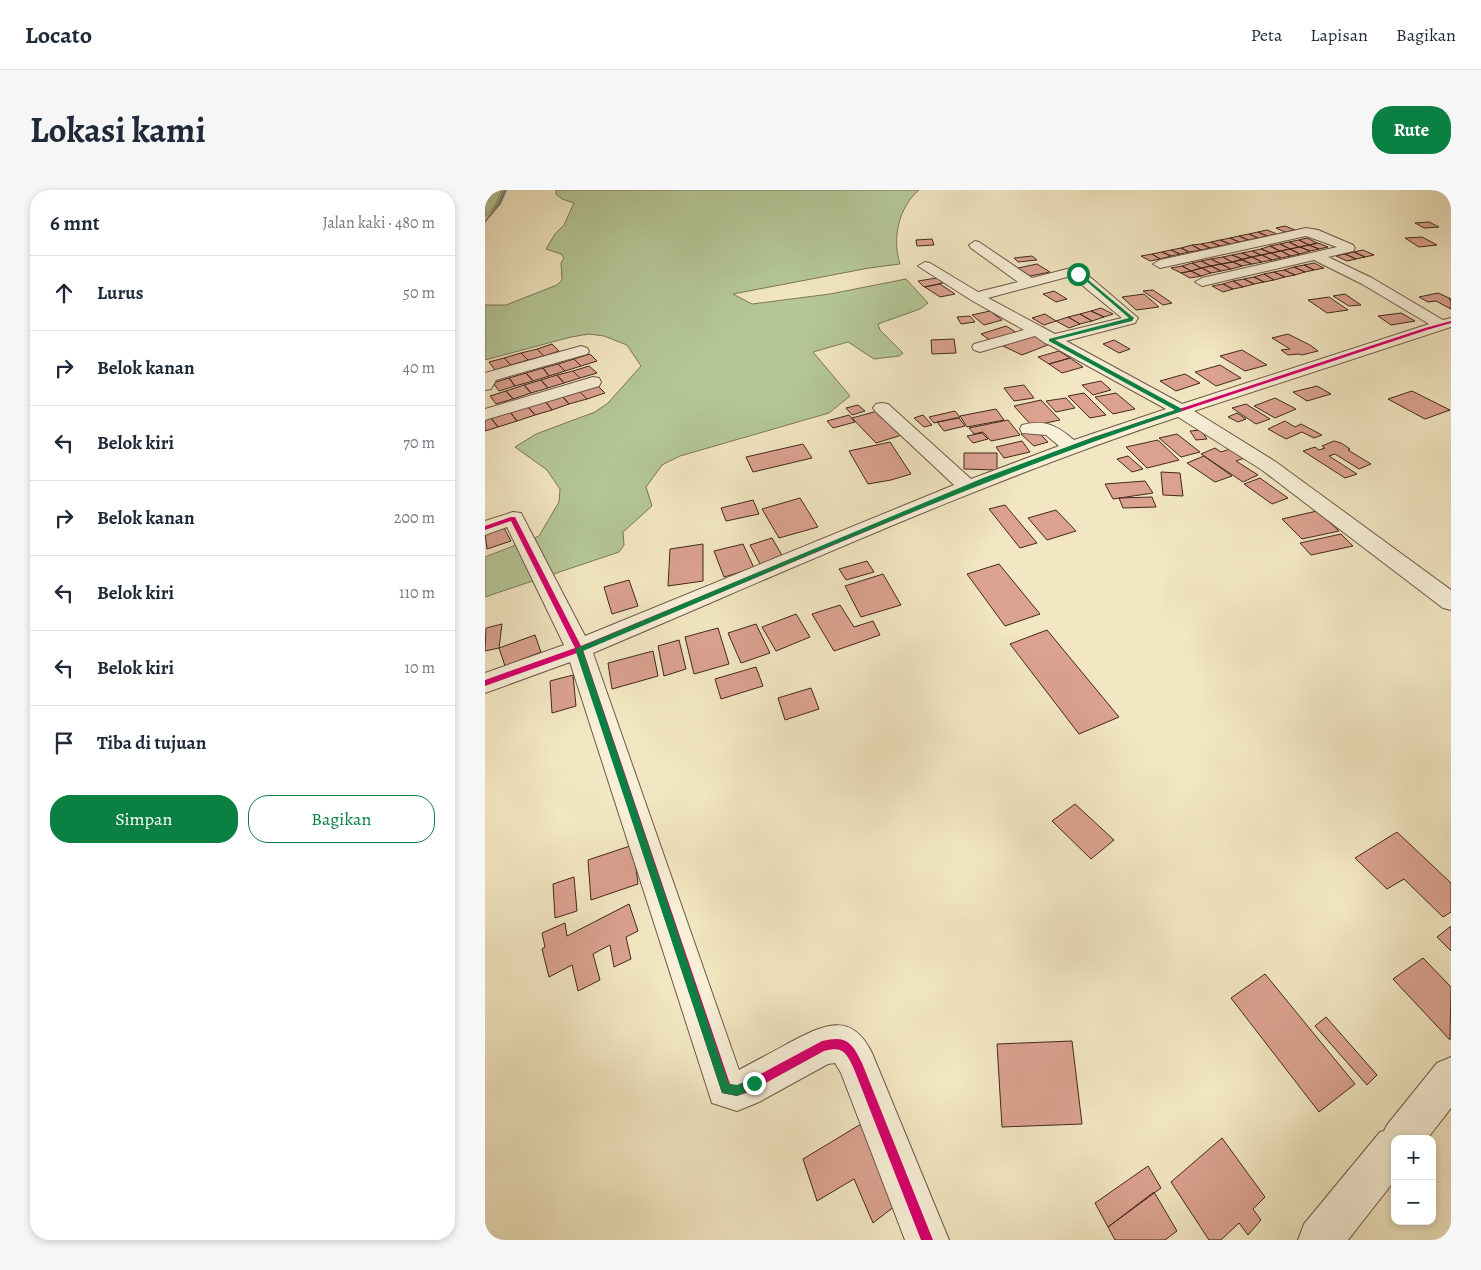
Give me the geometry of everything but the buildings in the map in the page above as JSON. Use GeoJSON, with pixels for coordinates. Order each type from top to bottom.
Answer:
{"type":"FeatureCollection","features":[{"type":"Feature","properties":{"kind":"street"},"geometry":{"type":"LineString","coordinates":[[1160,264],[1307,232],[1314,233],[1349,248],[1202,282]]}},
{"type":"Feature","properties":{"kind":"street"},"geometry":{"type":"LineString","coordinates":[[975,245],[1028,282]]}},
{"type":"Feature","properties":{"kind":"street"},"geometry":{"type":"LineString","coordinates":[[1316,256],[1446,323]]}},
{"type":"Feature","properties":{"kind":"street"},"geometry":{"type":"LineString","coordinates":[[925,266],[1035,332],[1180,410],[1269,466],[1451,602]]}},
{"type":"Feature","properties":{"kind":"street"},"geometry":{"type":"LineString","coordinates":[[976,297],[1028,282],[1075,272],[1131,318],[1130,320],[1051,340]]}},
{"type":"Feature","properties":{"kind":"street"},"geometry":{"type":"LineString","coordinates":[[485,683],[579,649],[968,487],[1072,447],[1446,323]]}},
{"type":"Feature","properties":{"kind":"street"},"geometry":{"type":"LineString","coordinates":[[980,347],[1035,332]]}},
{"type":"Feature","properties":{"kind":"street"},"geometry":{"type":"LineString","coordinates":[[485,385],[489,377],[581,351]]}},
{"type":"Feature","properties":{"kind":"street"},"geometry":{"type":"LineString","coordinates":[[485,415],[593,382]]}},
{"type":"Feature","properties":{"kind":"street"},"geometry":{"type":"LineString","coordinates":[[882,408],[968,487]]}},
{"type":"Feature","properties":{"kind":"street"},"geometry":{"type":"LineString","coordinates":[[1029,428],[1051,430],[1072,447]]}},
{"type":"Feature","properties":{"kind":"street"},"geometry":{"type":"LineString","coordinates":[[486,524],[513,518],[579,649],[726,1089],[737,1091],[745,1088],[822,1046],[833,1042],[850,1049],[927,1240]]}},
{"type":"Feature","properties":{"kind":"street"},"geometry":{"type":"LineString","coordinates":[[1404,1135],[1451,1077]]}},
{"type":"Feature","properties":{"kind":"street"},"geometry":{"type":"LineString","coordinates":[[1320,1240],[1391,1152]]}},
{"type":"Feature","properties":{"kind":"green space"},"geometry":{"type":"Polygon","coordinates":[[[485,190],[502,190],[495,206],[485,217],[485,190]]]}},
{"type":"Feature","properties":{"kind":"green space"},"geometry":{"type":"Polygon","coordinates":[[[556,190],[919,190],[906,206],[899,224],[897,244],[900,264],[869,268],[733,294],[752,304],[830,294],[906,279],[928,303],[920,309],[878,324],[880,330],[903,353],[899,356],[874,359],[848,342],[813,352],[850,396],[829,413],[680,456],[662,465],[646,487],[652,506],[623,532],[624,545],[619,552],[485,597],[485,557],[539,536],[559,502],[560,489],[547,470],[515,447],[536,434],[595,412],[608,403],[641,366],[627,345],[604,336],[589,334],[485,360],[485,305],[506,305],[557,285],[562,280],[561,263],[564,258],[561,254],[546,249],[555,234],[564,225],[574,203],[562,199],[556,194],[556,190]]]}},
{"type":"Feature","properties":{"kind":"waterway"},"geometry":{"type":"LineString","coordinates":[[485,222],[499,204],[505,190]]}},
{"type":"Feature","properties":{"kind":"cycle path"},"geometry":{"type":"LineString","coordinates":[[485,683],[579,649],[985,480],[1096,438],[1451,322]]}},
{"type":"Feature","properties":{"kind":"cycle path"},"geometry":{"type":"LineString","coordinates":[[485,528],[513,518],[579,649],[726,1089],[737,1091],[745,1088],[822,1046],[830,1044],[846,1046],[858,1067],[927,1240]]}},
{"type":"Feature","properties":{"kind":"route"},"geometry":{"type":"LineString","coordinates":[[754,1083],[737,1091],[726,1089],[723,1084],[579,649],[985,480],[1096,438],[1180,410],[1051,340],[1130,320],[1131,318],[1078,274]]}}]}
